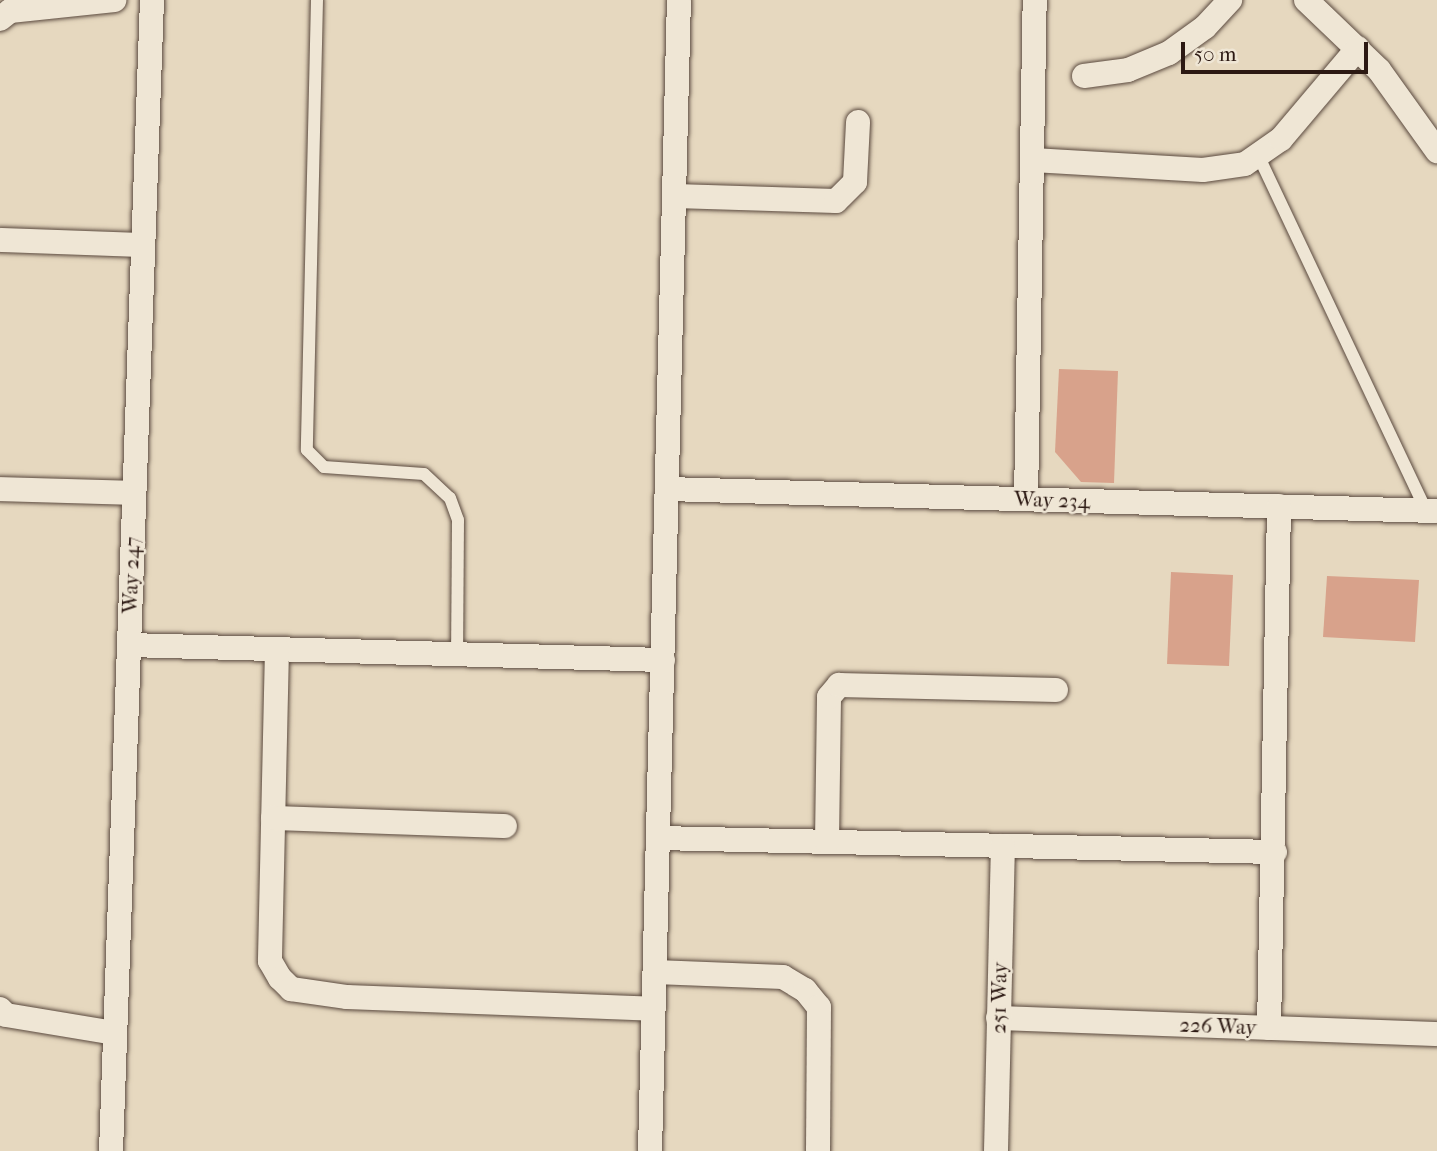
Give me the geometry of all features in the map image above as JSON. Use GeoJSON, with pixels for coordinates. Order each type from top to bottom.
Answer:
{"type":"FeatureCollection","features":[{"type":"Feature","properties":{"kind":"street"},"geometry":{"type":"LineString","coordinates":[[0,19],[10,11],[114,0]]}},
{"type":"Feature","properties":{"kind":"street","name":"Way 247"},"geometry":{"type":"LineString","coordinates":[[111,1151],[152,0]]}},
{"type":"Feature","properties":{"kind":"street"},"geometry":{"type":"LineString","coordinates":[[650,1151],[679,0]]}},
{"type":"Feature","properties":{"kind":"street"},"geometry":{"type":"LineString","coordinates":[[1026,499],[1035,0]]}},
{"type":"Feature","properties":{"kind":"street"},"geometry":{"type":"LineString","coordinates":[[1084,76],[1128,70],[1169,52],[1205,27],[1230,0]]}},
{"type":"Feature","properties":{"kind":"street"},"geometry":{"type":"LineString","coordinates":[[1306,0],[1358,48],[1399,94],[1437,151]]}},
{"type":"Feature","properties":{"kind":"street"},"geometry":{"type":"LineString","coordinates":[[1033,160],[1217,170],[1259,157],[1281,139],[1358,48]]}},
{"type":"Feature","properties":{"kind":"street"},"geometry":{"type":"LineString","coordinates":[[675,197],[836,201],[855,182],[858,122]]}},
{"type":"Feature","properties":{"kind":"street"},"geometry":{"type":"LineString","coordinates":[[0,240],[144,245]]}},
{"type":"Feature","properties":{"kind":"street"},"geometry":{"type":"LineString","coordinates":[[0,489],[134,493]]}},
{"type":"Feature","properties":{"kind":"street","name":"Way 234"},"geometry":{"type":"LineString","coordinates":[[667,489],[1432,511]]}},
{"type":"Feature","properties":{"kind":"street"},"geometry":{"type":"LineString","coordinates":[[1269,1028],[1275,852],[1279,506]]}},
{"type":"Feature","properties":{"kind":"street"},"geometry":{"type":"LineString","coordinates":[[129,645],[663,660]]}},
{"type":"Feature","properties":{"kind":"street"},"geometry":{"type":"LineString","coordinates":[[277,649],[270,961],[291,989],[347,997],[653,1009]]}},
{"type":"Feature","properties":{"kind":"street"},"geometry":{"type":"LineString","coordinates":[[827,842],[829,697],[839,685],[1056,690]]}},
{"type":"Feature","properties":{"kind":"street"},"geometry":{"type":"LineString","coordinates":[[273,818],[505,826]]}},
{"type":"Feature","properties":{"kind":"street"},"geometry":{"type":"LineString","coordinates":[[658,838],[1275,852]]}},
{"type":"Feature","properties":{"kind":"street","name":"251 Way"},"geometry":{"type":"LineString","coordinates":[[996,1151],[1003,846]]}},
{"type":"Feature","properties":{"kind":"street"},"geometry":{"type":"LineString","coordinates":[[655,972],[783,977],[805,990],[819,1007],[818,1151]]}},
{"type":"Feature","properties":{"kind":"street"},"geometry":{"type":"LineString","coordinates":[[0,1009],[6,1015],[115,1033]]}},
{"type":"Feature","properties":{"kind":"street","name":"226 Way"},"geometry":{"type":"LineString","coordinates":[[998,1018],[1437,1034]]}},
{"type":"Feature","properties":{"kind":"lane"},"geometry":{"type":"LineString","coordinates":[[317,0],[307,450],[324,467],[424,474],[450,498],[459,532],[457,654]]}},
{"type":"Feature","properties":{"kind":"lane"},"geometry":{"type":"LineString","coordinates":[[1259,157],[1432,511]]}},
{"type":"Feature","properties":{"kind":"building"},"geometry":{"type":"Polygon","coordinates":[[[1059,369],[1118,371],[1114,483],[1081,482],[1055,452],[1059,369]]]}},
{"type":"Feature","properties":{"kind":"building"},"geometry":{"type":"Polygon","coordinates":[[[1171,572],[1233,575],[1229,666],[1167,664],[1171,572]]]}},
{"type":"Feature","properties":{"kind":"building"},"geometry":{"type":"Polygon","coordinates":[[[1327,576],[1419,580],[1415,642],[1323,637],[1327,576]]]}}]}
